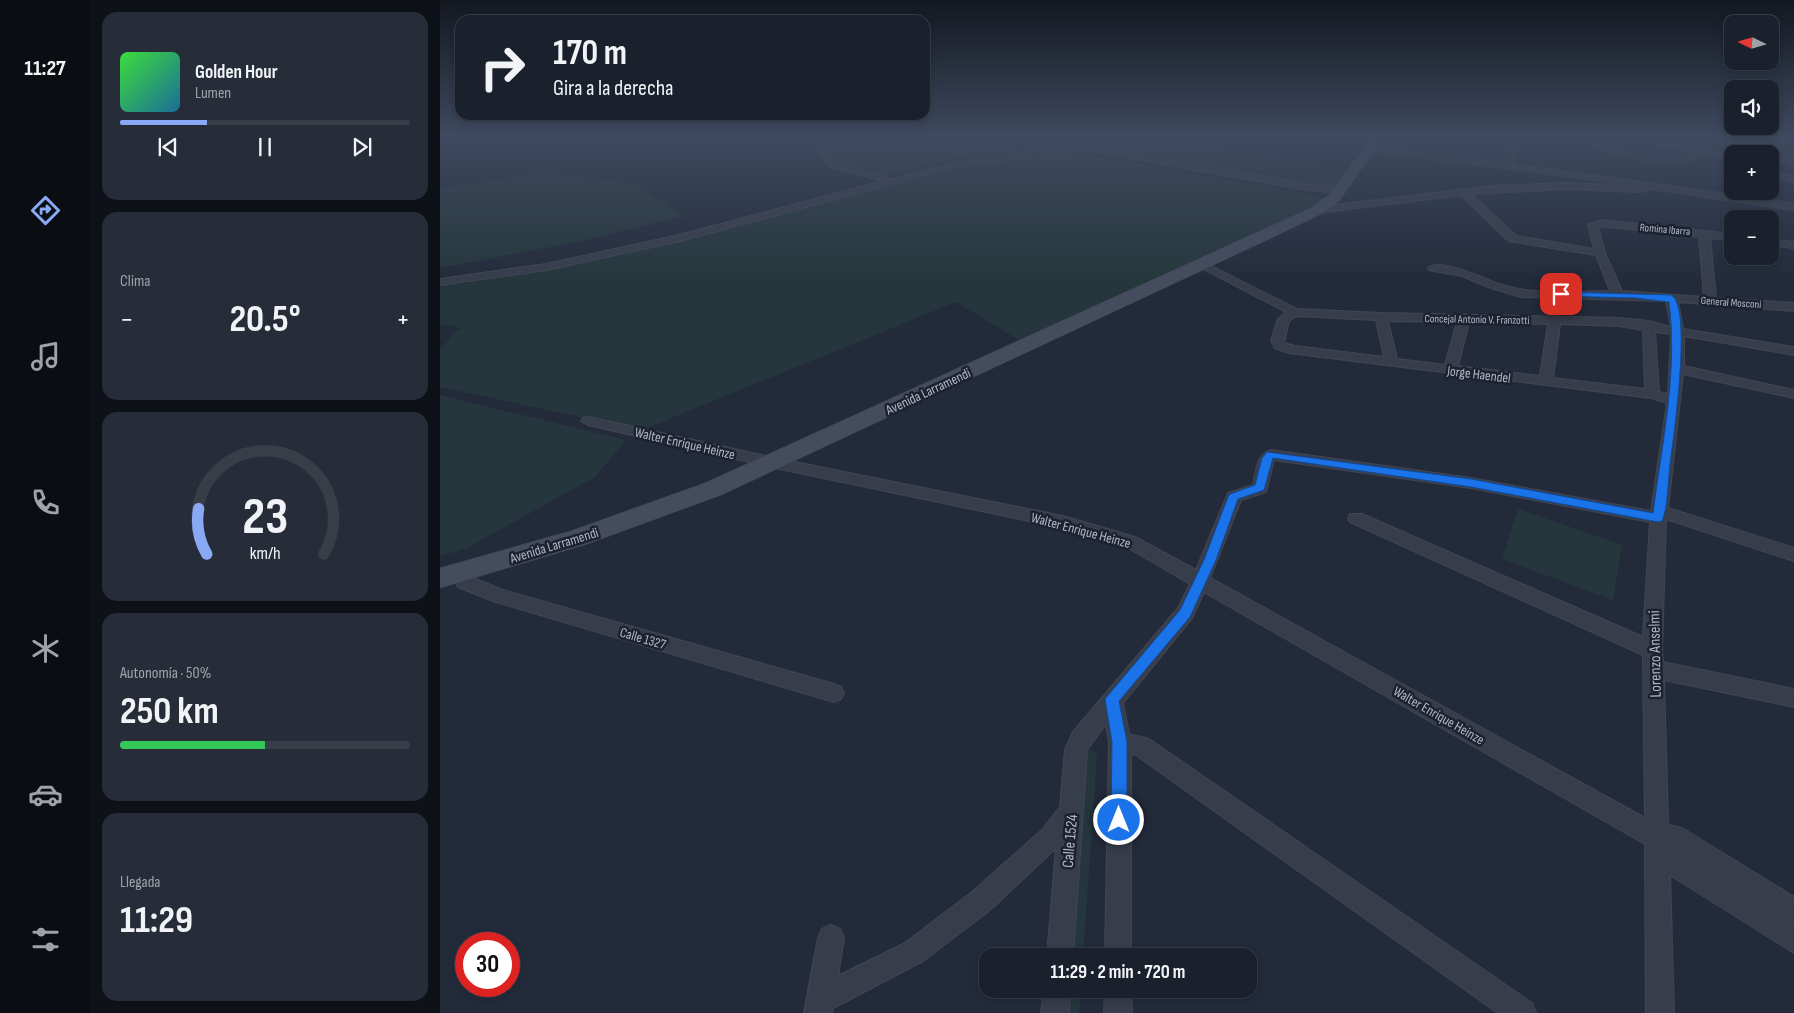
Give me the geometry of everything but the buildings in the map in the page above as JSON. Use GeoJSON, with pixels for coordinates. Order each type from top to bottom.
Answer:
{"type":"FeatureCollection","features":[{"type":"Feature","properties":{"kind":"main road"},"geometry":{"type":"LineString","coordinates":[[1331,199],[1341,185]]}},
{"type":"Feature","properties":{"kind":"main road","name":"Avenida Larramendi"},"geometry":{"type":"LineString","coordinates":[[447,578],[639,518],[774,463],[1200,265],[1331,199]]}},
{"type":"Feature","properties":{"kind":"street"},"geometry":{"type":"LineString","coordinates":[[440,282],[546,266],[680,238],[872,185]]}},
{"type":"Feature","properties":{"kind":"street"},"geometry":{"type":"LineString","coordinates":[[1262,185],[1331,199],[1551,186],[1640,189],[1653,187]]}},
{"type":"Feature","properties":{"kind":"street"},"geometry":{"type":"LineString","coordinates":[[1641,185],[1794,207]]}},
{"type":"Feature","properties":{"kind":"street"},"geometry":{"type":"LineString","coordinates":[[1463,192],[1513,239],[1600,253]]}},
{"type":"Feature","properties":{"kind":"street"},"geometry":{"type":"LineString","coordinates":[[1596,223],[1593,226],[1600,253],[1617,294]]}},
{"type":"Feature","properties":{"kind":"street","name":"Romina Ibarra"},"geometry":{"type":"LineString","coordinates":[[1596,223],[1724,236]]}},
{"type":"Feature","properties":{"kind":"street"},"geometry":{"type":"LineString","coordinates":[[1704,233],[1710,300]]}},
{"type":"Feature","properties":{"kind":"street"},"geometry":{"type":"LineString","coordinates":[[1779,243],[1794,245]]}},
{"type":"Feature","properties":{"kind":"street"},"geometry":{"type":"LineString","coordinates":[[1200,265],[1295,312]]}},
{"type":"Feature","properties":{"kind":"street","name":"General Mosconi"},"geometry":{"type":"LineString","coordinates":[[1433,268],[1465,273],[1500,288],[1521,294],[1617,294],[1794,307]]}},
{"type":"Feature","properties":{"kind":"street","name":"Lorenzo Anselmi"},"geometry":{"type":"LineString","coordinates":[[1660,1013],[1653,660],[1659,515],[1676,368],[1677,331],[1671,298]]}},
{"type":"Feature","properties":{"kind":"street"},"geometry":{"type":"LineString","coordinates":[[1285,348],[1279,345],[1277,340],[1284,319],[1295,312]]}},
{"type":"Feature","properties":{"kind":"street","name":"Concejal Antonio V. Franzotti"},"geometry":{"type":"LineString","coordinates":[[1295,312],[1619,322],[1649,325],[1794,351]]}},
{"type":"Feature","properties":{"kind":"street"},"geometry":{"type":"LineString","coordinates":[[1381,316],[1392,363]]}},
{"type":"Feature","properties":{"kind":"street"},"geometry":{"type":"LineString","coordinates":[[1450,370],[1463,322],[1462,318]]}},
{"type":"Feature","properties":{"kind":"street"},"geometry":{"type":"LineString","coordinates":[[1546,382],[1555,329],[1553,320]]}},
{"type":"Feature","properties":{"kind":"street"},"geometry":{"type":"LineString","coordinates":[[1649,325],[1652,394]]}},
{"type":"Feature","properties":{"kind":"street","name":"Jorge Haendel"},"geometry":{"type":"LineString","coordinates":[[1285,348],[1392,363],[1652,394],[1673,400]]}},
{"type":"Feature","properties":{"kind":"street"},"geometry":{"type":"LineString","coordinates":[[1676,368],[1794,394]]}},
{"type":"Feature","properties":{"kind":"street","name":"Walter Enrique Heinze"},"geometry":{"type":"LineString","coordinates":[[588,421],[774,463],[1101,532],[1129,541],[1656,838]]}},
{"type":"Feature","properties":{"kind":"street","name":"Calle 1524"},"geometry":{"type":"LineString","coordinates":[[1061,948],[1076,750],[1088,728],[1185,613],[1201,580],[1234,497],[1260,488],[1267,458],[1271,455],[1471,483],[1659,515]]}},
{"type":"Feature","properties":{"kind":"street"},"geometry":{"type":"LineString","coordinates":[[1659,515],[1794,555]]}},
{"type":"Feature","properties":{"kind":"street"},"geometry":{"type":"LineString","coordinates":[[1356,518],[1653,660],[1794,698]]}},
{"type":"Feature","properties":{"kind":"street","name":"Calle 1327"},"geometry":{"type":"LineString","coordinates":[[447,578],[464,582],[499,596],[834,693]]}},
{"type":"Feature","properties":{"kind":"street"},"geometry":{"type":"LineString","coordinates":[[1112,699],[1120,742],[1118,948]]}},
{"type":"Feature","properties":{"kind":"street"},"geometry":{"type":"LineString","coordinates":[[1120,742],[1141,746],[1522,1013]]}},
{"type":"Feature","properties":{"kind":"street"},"geometry":{"type":"LineString","coordinates":[[819,1006],[914,952],[981,901],[1050,838],[1071,812]]}},
{"type":"Feature","properties":{"kind":"street"},"geometry":{"type":"LineString","coordinates":[[1794,910],[1674,836],[1656,838],[1670,861],[1794,940]]}},
{"type":"Feature","properties":{"kind":"street"},"geometry":{"type":"LineString","coordinates":[[819,1006],[831,938]]}},
{"type":"Feature","properties":{"kind":"street"},"geometry":{"type":"LineString","coordinates":[[1055,1013],[1056,998]]}},
{"type":"Feature","properties":{"kind":"street"},"geometry":{"type":"LineString","coordinates":[[1118,998],[1118,1013]]}},
{"type":"Feature","properties":{"kind":"shaded area"},"geometry":{"type":"Polygon","coordinates":[[[458,185],[635,185],[684,216],[591,239],[440,268],[440,188],[458,185]]]}},
{"type":"Feature","properties":{"kind":"shaded area"},"geometry":{"type":"Polygon","coordinates":[[[884,185],[1257,185],[1325,199],[1309,211],[1022,342],[956,302],[642,430],[440,387],[440,349],[454,332],[462,328],[440,324],[440,285],[552,269],[641,250],[884,185]]]}},
{"type":"Feature","properties":{"kind":"shaded area"},"geometry":{"type":"Polygon","coordinates":[[[1313,185],[1336,185],[1335,187],[1313,185]]]}},
{"type":"Feature","properties":{"kind":"shaded area"},"geometry":{"type":"Polygon","coordinates":[[[440,395],[626,440],[595,477],[467,548],[440,556],[440,395]]]}},
{"type":"Feature","properties":{"kind":"shaded area"},"geometry":{"type":"Polygon","coordinates":[[[1518,509],[1622,545],[1613,600],[1502,559],[1518,509]]]}},
{"type":"Feature","properties":{"kind":"shaded area"},"geometry":{"type":"Polygon","coordinates":[[[1092,749],[1097,756],[1084,948],[1069,948],[1085,756],[1086,752],[1092,749]]]}},
{"type":"Feature","properties":{"kind":"shaded area"},"geometry":{"type":"Polygon","coordinates":[[[1064,998],[1080,998],[1079,1013],[1063,1013],[1064,998]]]}},
{"type":"Feature","properties":{"kind":"route"},"geometry":{"type":"LineString","coordinates":[[1119,820],[1120,742],[1112,699],[1185,613],[1210,560],[1234,497],[1241,492],[1253,492],[1260,488],[1267,458],[1271,455],[1300,457],[1471,483],[1542,498],[1658,518],[1676,368],[1677,331],[1673,302],[1671,298],[1636,295],[1561,294]]}}]}
